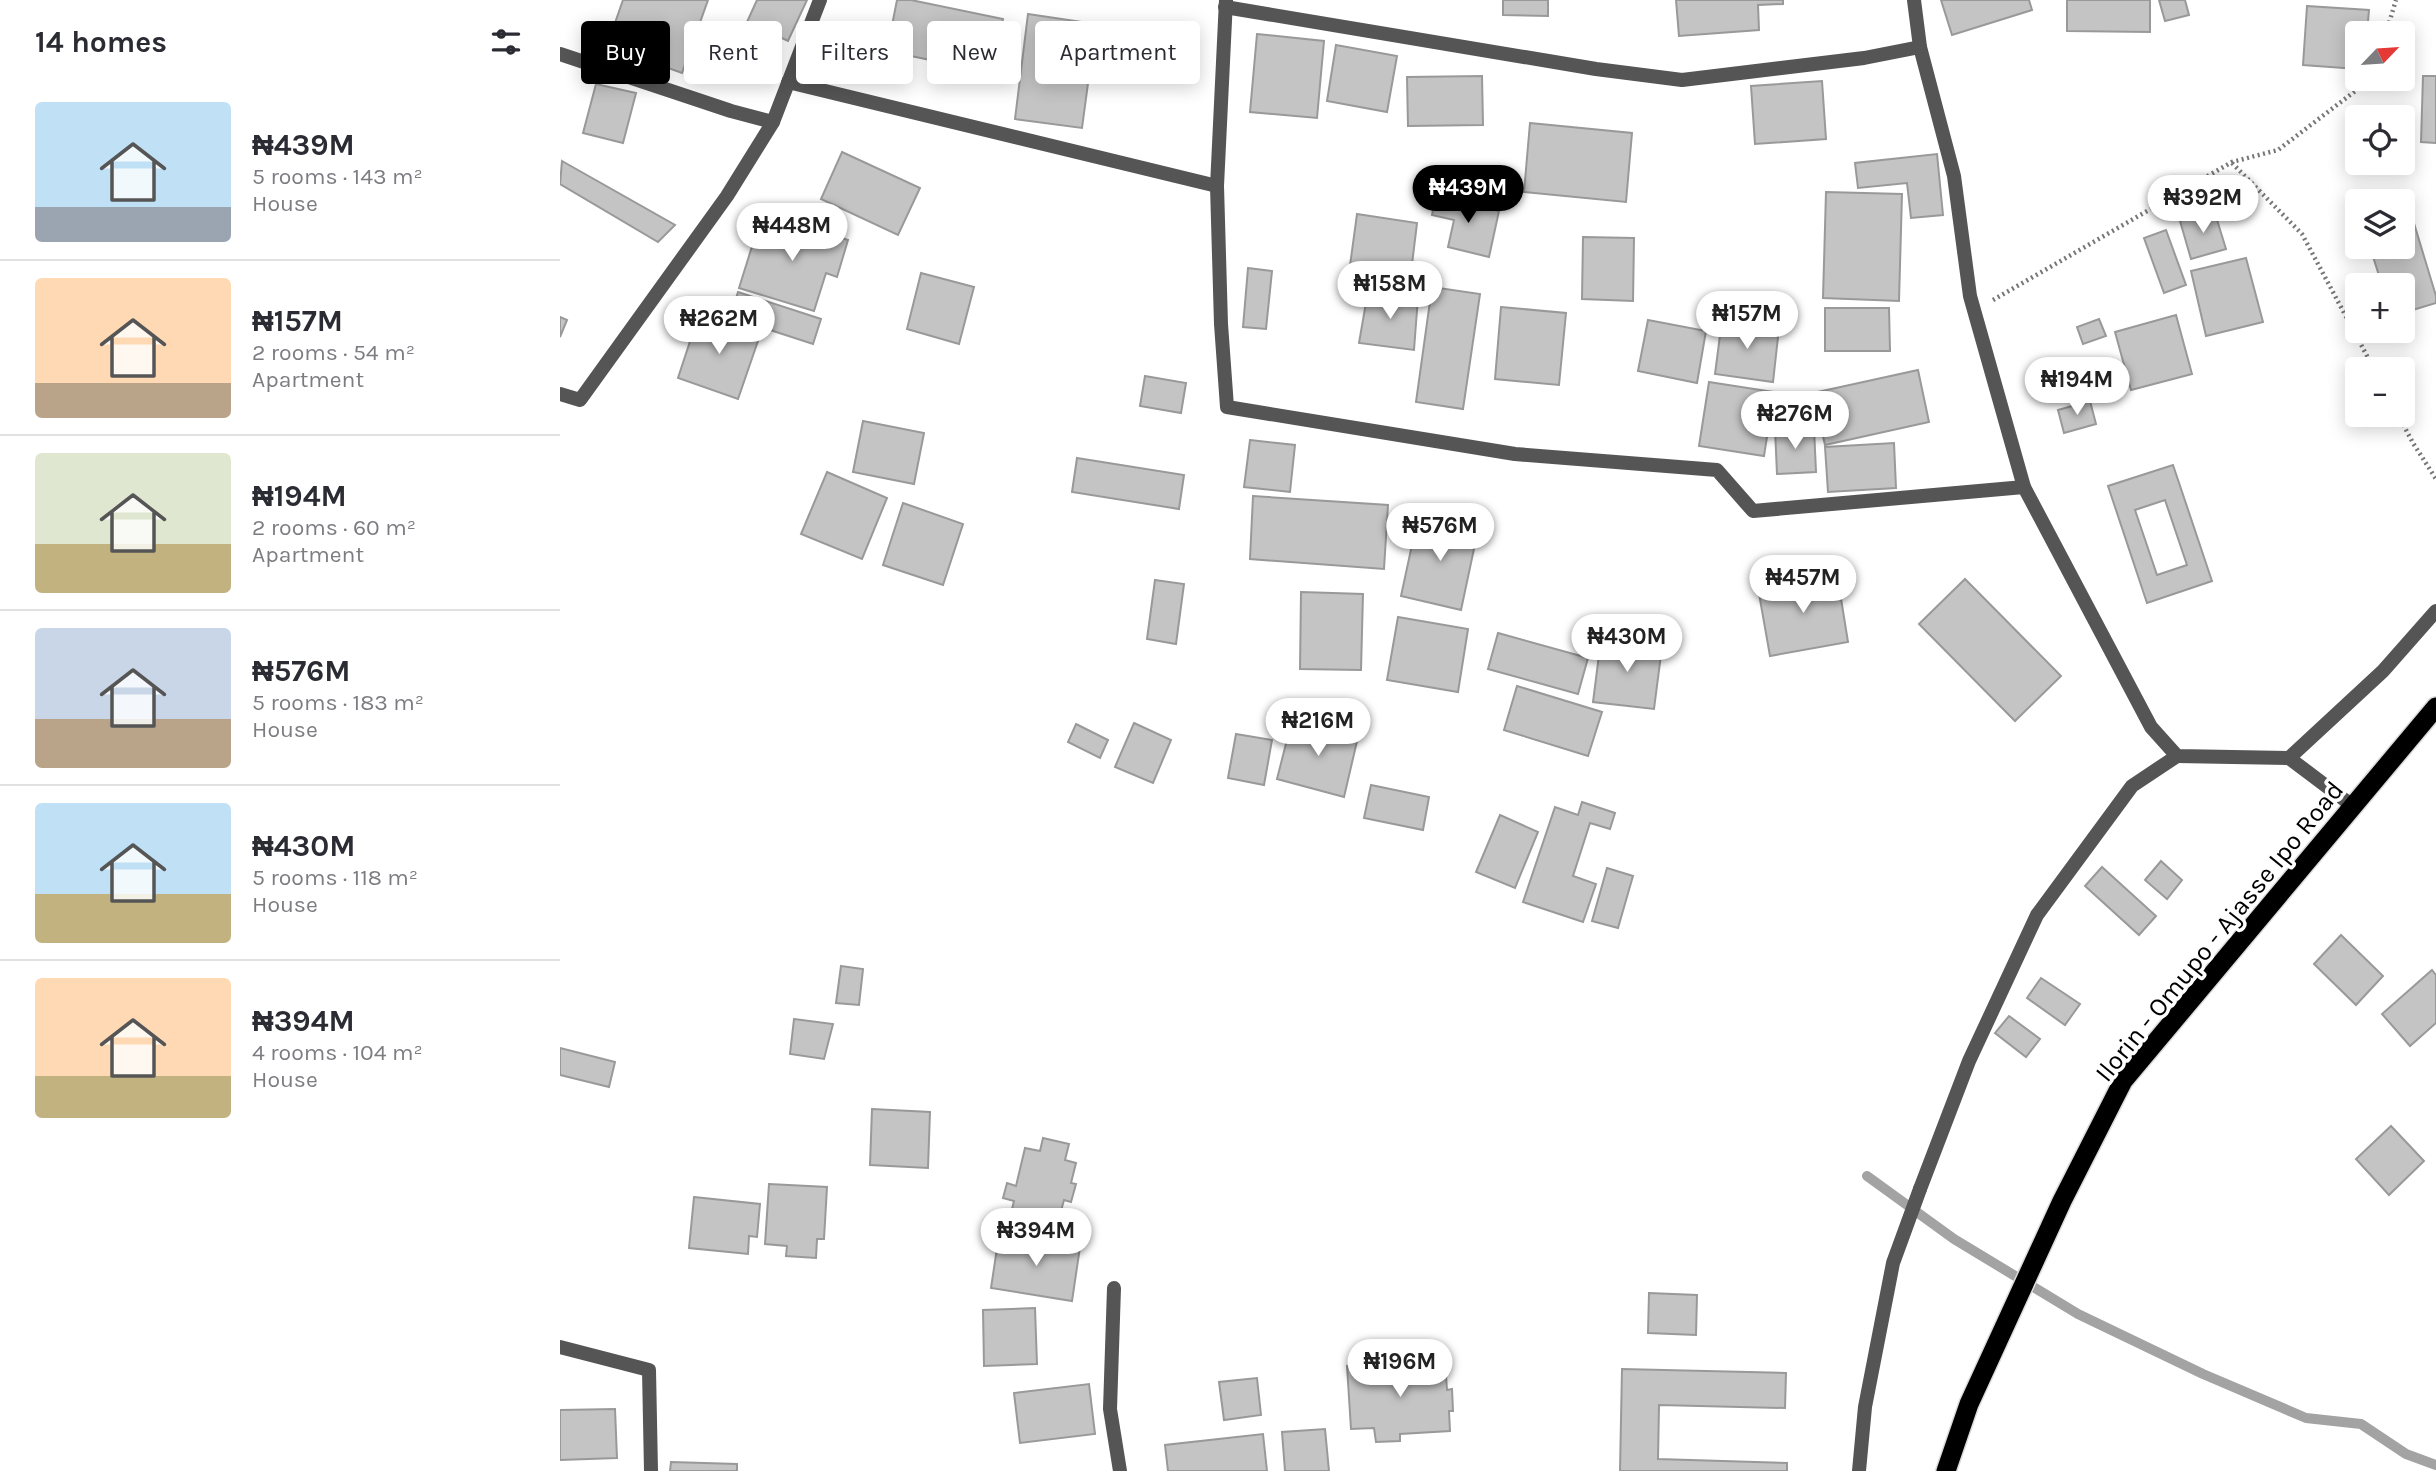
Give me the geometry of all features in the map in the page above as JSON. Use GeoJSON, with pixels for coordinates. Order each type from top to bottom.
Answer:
{"type":"FeatureCollection","features":[{"type":"Feature","properties":{"kind":"highway","name":"Ilorin - Omupo - Ajasse Ipo Road"},"geometry":{"type":"LineString","coordinates":[[1945,1471],[1969,1404],[2062,1201],[2123,1081],[2436,707]]}},
{"type":"Feature","properties":{"kind":"street"},"geometry":{"type":"LineString","coordinates":[[560,394],[580,400],[727,196],[773,122],[820,0]]}},
{"type":"Feature","properties":{"kind":"street"},"geometry":{"type":"LineString","coordinates":[[1914,0],[1920,47],[1954,176],[1970,296],[2024,487],[2151,727],[2177,756]]}},
{"type":"Feature","properties":{"kind":"street"},"geometry":{"type":"LineString","coordinates":[[1920,47],[1864,58],[1682,80],[1596,69],[1225,3],[1217,186],[1221,324],[1227,407],[1515,454],[1717,470],[1752,511],[2024,487]]}},
{"type":"Feature","properties":{"kind":"street"},"geometry":{"type":"LineString","coordinates":[[560,54],[731,111],[773,122]]}},
{"type":"Feature","properties":{"kind":"street"},"geometry":{"type":"LineString","coordinates":[[788,82],[1217,186]]}},
{"type":"Feature","properties":{"kind":"street"},"geometry":{"type":"LineString","coordinates":[[2289,758],[2383,671],[2436,611]]}},
{"type":"Feature","properties":{"kind":"street"},"geometry":{"type":"LineString","coordinates":[[1859,1471],[1865,1407],[1893,1263],[1969,1061],[2037,915],[2132,786],[2177,756],[2289,758],[2354,807]]}},
{"type":"Feature","properties":{"kind":"street"},"geometry":{"type":"LineString","coordinates":[[1114,1288],[1110,1409],[1119,1471]]}},
{"type":"Feature","properties":{"kind":"street"},"geometry":{"type":"LineString","coordinates":[[560,1347],[649,1370],[651,1471]]}},
{"type":"Feature","properties":{"kind":"path"},"geometry":{"type":"LineString","coordinates":[[2390,21],[2396,0]]}},
{"type":"Feature","properties":{"kind":"path"},"geometry":{"type":"LineString","coordinates":[[1974,311],[2232,162],[2278,150],[2355,91]]}},
{"type":"Feature","properties":{"kind":"path"},"geometry":{"type":"LineString","coordinates":[[2232,162],[2302,234],[2368,357]]}},
{"type":"Feature","properties":{"kind":"path"},"geometry":{"type":"LineString","coordinates":[[2405,427],[2436,479]]}},
{"type":"Feature","properties":{"kind":"building"},"geometry":{"type":"Polygon","coordinates":[[[623,0],[708,0],[701,21],[684,21],[682,73],[670,69],[670,21],[616,21],[623,0]]]}},
{"type":"Feature","properties":{"kind":"building"},"geometry":{"type":"Polygon","coordinates":[[[757,0],[807,0],[788,41],[782,38],[782,21],[747,21],[757,0]]]}},
{"type":"Feature","properties":{"kind":"building"},"geometry":{"type":"Polygon","coordinates":[[[897,0],[911,0],[1003,19],[927,21],[927,59],[913,56],[913,21],[893,21],[897,0]]]}},
{"type":"Feature","properties":{"kind":"building"},"geometry":{"type":"Polygon","coordinates":[[[1503,0],[1548,0],[1548,16],[1503,15],[1503,0]]]}},
{"type":"Feature","properties":{"kind":"building"},"geometry":{"type":"Polygon","coordinates":[[[1676,0],[1783,0],[1783,4],[1758,5],[1759,30],[1679,36],[1676,0]]]}},
{"type":"Feature","properties":{"kind":"building"},"geometry":{"type":"Polygon","coordinates":[[[1941,0],[2029,0],[2032,10],[1952,35],[1941,0]]]}},
{"type":"Feature","properties":{"kind":"building"},"geometry":{"type":"Polygon","coordinates":[[[2067,0],[2150,0],[2150,32],[2067,31],[2067,0]]]}},
{"type":"Feature","properties":{"kind":"building"},"geometry":{"type":"Polygon","coordinates":[[[2159,0],[2185,0],[2189,15],[2165,21],[2159,0]]]}},
{"type":"Feature","properties":{"kind":"building"},"geometry":{"type":"Polygon","coordinates":[[[2307,6],[2369,10],[2368,21],[2345,21],[2345,68],[2303,65],[2307,6]]]}},
{"type":"Feature","properties":{"kind":"building"},"geometry":{"type":"Polygon","coordinates":[[[1028,14],[1076,21],[1035,21],[1035,84],[1088,84],[1082,128],[1015,119],[1028,14]]]}},
{"type":"Feature","properties":{"kind":"building"},"geometry":{"type":"Polygon","coordinates":[[[1257,34],[1324,41],[1317,118],[1250,112],[1257,34]]]}},
{"type":"Feature","properties":{"kind":"building"},"geometry":{"type":"Polygon","coordinates":[[[1336,45],[1397,56],[1387,112],[1327,101],[1336,45]]]}},
{"type":"Feature","properties":{"kind":"building"},"geometry":{"type":"Polygon","coordinates":[[[1482,76],[1483,125],[1408,126],[1407,77],[1482,76]]]}},
{"type":"Feature","properties":{"kind":"building"},"geometry":{"type":"Polygon","coordinates":[[[2423,76],[2436,76],[2436,143],[2421,142],[2423,76]]]}},
{"type":"Feature","properties":{"kind":"building"},"geometry":{"type":"Polygon","coordinates":[[[1822,81],[1826,139],[1755,144],[1751,86],[1822,81]]]}},
{"type":"Feature","properties":{"kind":"building"},"geometry":{"type":"Polygon","coordinates":[[[596,84],[636,93],[623,143],[583,133],[596,84]]]}},
{"type":"Feature","properties":{"kind":"building"},"geometry":{"type":"Polygon","coordinates":[[[1530,123],[1632,133],[1626,202],[1524,192],[1530,123]]]}},
{"type":"Feature","properties":{"kind":"building"},"geometry":{"type":"Polygon","coordinates":[[[842,152],[920,188],[898,235],[821,199],[842,152]]]}},
{"type":"Feature","properties":{"kind":"building"},"geometry":{"type":"Polygon","coordinates":[[[1937,154],[1943,215],[1911,218],[1907,183],[1858,188],[1855,163],[1937,154]]]}},
{"type":"Feature","properties":{"kind":"building"},"geometry":{"type":"Polygon","coordinates":[[[562,161],[675,225],[658,242],[560,184],[562,161]]]}},
{"type":"Feature","properties":{"kind":"building"},"geometry":{"type":"Polygon","coordinates":[[[1826,192],[1902,194],[1899,301],[1823,298],[1826,192]]]}},
{"type":"Feature","properties":{"kind":"building"},"geometry":{"type":"Polygon","coordinates":[[[1436,196],[1499,211],[1489,257],[1448,247],[1454,220],[1432,215],[1436,196]]]}},
{"type":"Feature","properties":{"kind":"building"},"geometry":{"type":"Polygon","coordinates":[[[2214,210],[2226,249],[2191,259],[2180,221],[2214,210]]]}},
{"type":"Feature","properties":{"kind":"building"},"geometry":{"type":"Polygon","coordinates":[[[1357,214],[1417,223],[1410,281],[1349,273],[1357,214]]]}},
{"type":"Feature","properties":{"kind":"building"},"geometry":{"type":"Polygon","coordinates":[[[769,216],[848,240],[837,277],[826,273],[814,311],[739,288],[759,224],[766,227],[769,216]]]}},
{"type":"Feature","properties":{"kind":"building"},"geometry":{"type":"Polygon","coordinates":[[[2415,227],[2436,303],[2415,309],[2415,273],[2378,273],[2374,259],[2415,259],[2415,227]]]}},
{"type":"Feature","properties":{"kind":"building"},"geometry":{"type":"Polygon","coordinates":[[[2166,230],[2186,285],[2164,293],[2144,238],[2166,230]]]}},
{"type":"Feature","properties":{"kind":"building"},"geometry":{"type":"Polygon","coordinates":[[[1583,237],[1634,238],[1633,301],[1582,299],[1583,237]]]}},
{"type":"Feature","properties":{"kind":"building"},"geometry":{"type":"Polygon","coordinates":[[[2246,258],[2263,322],[2206,336],[2191,271],[2246,258]]]}},
{"type":"Feature","properties":{"kind":"building"},"geometry":{"type":"Polygon","coordinates":[[[1248,268],[1272,271],[1266,329],[1243,327],[1248,268]]]}},
{"type":"Feature","properties":{"kind":"building"},"geometry":{"type":"Polygon","coordinates":[[[921,273],[974,287],[959,344],[907,329],[921,273]]]}},
{"type":"Feature","properties":{"kind":"building"},"geometry":{"type":"Polygon","coordinates":[[[1432,287],[1480,294],[1463,409],[1416,402],[1432,287]]]}},
{"type":"Feature","properties":{"kind":"building"},"geometry":{"type":"Polygon","coordinates":[[[1368,291],[1418,297],[1414,350],[1359,343],[1368,291]]]}},
{"type":"Feature","properties":{"kind":"building"},"geometry":{"type":"Polygon","coordinates":[[[738,292],[821,319],[813,344],[730,317],[738,292]]]}},
{"type":"Feature","properties":{"kind":"building"},"geometry":{"type":"Polygon","coordinates":[[[1501,307],[1566,313],[1559,385],[1495,379],[1501,307]]]}},
{"type":"Feature","properties":{"kind":"building"},"geometry":{"type":"Polygon","coordinates":[[[1825,308],[1889,308],[1890,351],[1825,351],[1825,308]]]}},
{"type":"Feature","properties":{"kind":"building"},"geometry":{"type":"Polygon","coordinates":[[[699,314],[760,335],[738,399],[678,378],[699,314]]]}},
{"type":"Feature","properties":{"kind":"building"},"geometry":{"type":"Polygon","coordinates":[[[2176,315],[2192,374],[2131,390],[2115,332],[2176,315]]]}},
{"type":"Feature","properties":{"kind":"building"},"geometry":{"type":"Polygon","coordinates":[[[560,317],[567,320],[560,337],[560,317]]]}},
{"type":"Feature","properties":{"kind":"building"},"geometry":{"type":"Polygon","coordinates":[[[2099,319],[2106,336],[2083,344],[2077,327],[2099,319]]]}},
{"type":"Feature","properties":{"kind":"building"},"geometry":{"type":"Polygon","coordinates":[[[1648,320],[1706,331],[1697,383],[1638,371],[1648,320]]]}},
{"type":"Feature","properties":{"kind":"building"},"geometry":{"type":"Polygon","coordinates":[[[1722,320],[1779,328],[1773,382],[1715,374],[1722,320]]]}},
{"type":"Feature","properties":{"kind":"building"},"geometry":{"type":"Polygon","coordinates":[[[1918,370],[1929,422],[1825,445],[1813,393],[1918,370]]]}},
{"type":"Feature","properties":{"kind":"building"},"geometry":{"type":"Polygon","coordinates":[[[1145,376],[1186,383],[1181,413],[1140,406],[1145,376]]]}},
{"type":"Feature","properties":{"kind":"building"},"geometry":{"type":"Polygon","coordinates":[[[1709,382],[1774,392],[1764,456],[1699,446],[1709,382]]]}},
{"type":"Feature","properties":{"kind":"building"},"geometry":{"type":"Polygon","coordinates":[[[2090,401],[2096,424],[2064,433],[2058,410],[2090,401]]]}},
{"type":"Feature","properties":{"kind":"building"},"geometry":{"type":"Polygon","coordinates":[[[863,421],[924,433],[914,484],[853,472],[863,421]]]}},
{"type":"Feature","properties":{"kind":"building"},"geometry":{"type":"Polygon","coordinates":[[[1814,428],[1816,472],[1777,474],[1775,429],[1814,428]]]}},
{"type":"Feature","properties":{"kind":"building"},"geometry":{"type":"Polygon","coordinates":[[[1250,440],[1295,445],[1290,492],[1244,487],[1250,440]]]}},
{"type":"Feature","properties":{"kind":"building"},"geometry":{"type":"Polygon","coordinates":[[[1894,443],[1896,488],[1828,492],[1825,447],[1894,443]]]}},
{"type":"Feature","properties":{"kind":"building"},"geometry":{"type":"Polygon","coordinates":[[[1077,458],[1184,475],[1179,509],[1072,492],[1077,458]]]}},
{"type":"Feature","properties":{"kind":"building"},"geometry":{"type":"Polygon","coordinates":[[[2173,465],[2212,581],[2147,603],[2108,486],[2173,465]],[[2165,500],[2135,510],[2157,575],[2187,565],[2165,500]]]}},
{"type":"Feature","properties":{"kind":"building"},"geometry":{"type":"Polygon","coordinates":[[[827,472],[887,498],[862,559],[801,534],[827,472]]]}},
{"type":"Feature","properties":{"kind":"building"},"geometry":{"type":"Polygon","coordinates":[[[1253,496],[1388,505],[1384,569],[1250,559],[1253,496]]]}},
{"type":"Feature","properties":{"kind":"building"},"geometry":{"type":"Polygon","coordinates":[[[903,503],[963,524],[943,585],[883,565],[903,503]]]}},
{"type":"Feature","properties":{"kind":"building"},"geometry":{"type":"Polygon","coordinates":[[[1418,517],[1478,530],[1461,610],[1401,596],[1418,517]]]}},
{"type":"Feature","properties":{"kind":"building"},"geometry":{"type":"Polygon","coordinates":[[[1837,574],[1848,642],[1770,656],[1758,588],[1837,574]]]}},
{"type":"Feature","properties":{"kind":"building"},"geometry":{"type":"Polygon","coordinates":[[[1965,579],[2061,676],[2015,721],[1919,624],[1965,579]]]}},
{"type":"Feature","properties":{"kind":"building"},"geometry":{"type":"Polygon","coordinates":[[[1155,580],[1184,584],[1176,644],[1147,639],[1155,580]]]}},
{"type":"Feature","properties":{"kind":"building"},"geometry":{"type":"Polygon","coordinates":[[[1301,592],[1363,594],[1361,670],[1300,669],[1301,592]]]}},
{"type":"Feature","properties":{"kind":"building"},"geometry":{"type":"Polygon","coordinates":[[[1398,617],[1468,629],[1458,692],[1387,680],[1398,617]]]}},
{"type":"Feature","properties":{"kind":"building"},"geometry":{"type":"Polygon","coordinates":[[[1498,633],[1588,658],[1578,694],[1488,669],[1498,633]]]}},
{"type":"Feature","properties":{"kind":"building"},"geometry":{"type":"Polygon","coordinates":[[[1601,639],[1662,647],[1654,709],[1593,702],[1601,639]]]}},
{"type":"Feature","properties":{"kind":"building"},"geometry":{"type":"Polygon","coordinates":[[[1517,686],[1602,712],[1588,756],[1504,730],[1517,686]]]}},
{"type":"Feature","properties":{"kind":"building"},"geometry":{"type":"Polygon","coordinates":[[[1292,720],[1358,737],[1344,797],[1277,779],[1292,720]]]}},
{"type":"Feature","properties":{"kind":"building"},"geometry":{"type":"Polygon","coordinates":[[[1134,723],[1171,740],[1153,783],[1115,767],[1134,723]]]}},
{"type":"Feature","properties":{"kind":"building"},"geometry":{"type":"Polygon","coordinates":[[[1076,724],[1108,740],[1100,758],[1068,742],[1076,724]]]}},
{"type":"Feature","properties":{"kind":"building"},"geometry":{"type":"Polygon","coordinates":[[[1236,734],[1272,740],[1264,785],[1228,778],[1236,734]]]}},
{"type":"Feature","properties":{"kind":"building"},"geometry":{"type":"Polygon","coordinates":[[[1371,785],[1429,797],[1423,830],[1364,818],[1371,785]]]}},
{"type":"Feature","properties":{"kind":"building"},"geometry":{"type":"Polygon","coordinates":[[[1582,802],[1615,813],[1610,829],[1590,823],[1573,876],[1596,884],[1583,922],[1523,902],[1555,807],[1578,815],[1582,802]]]}},
{"type":"Feature","properties":{"kind":"building"},"geometry":{"type":"Polygon","coordinates":[[[1500,815],[1538,832],[1515,888],[1476,872],[1500,815]]]}},
{"type":"Feature","properties":{"kind":"building"},"geometry":{"type":"Polygon","coordinates":[[[2161,861],[2182,880],[2167,899],[2145,880],[2161,861]]]}},
{"type":"Feature","properties":{"kind":"building"},"geometry":{"type":"Polygon","coordinates":[[[2102,867],[2156,916],[2139,935],[2085,886],[2102,867]]]}},
{"type":"Feature","properties":{"kind":"building"},"geometry":{"type":"Polygon","coordinates":[[[1607,868],[1633,876],[1618,928],[1592,921],[1607,868]]]}},
{"type":"Feature","properties":{"kind":"building"},"geometry":{"type":"Polygon","coordinates":[[[2341,935],[2383,976],[2356,1005],[2314,964],[2341,935]]]}},
{"type":"Feature","properties":{"kind":"building"},"geometry":{"type":"Polygon","coordinates":[[[841,966],[863,969],[859,1005],[836,1003],[841,966]]]}},
{"type":"Feature","properties":{"kind":"building"},"geometry":{"type":"Polygon","coordinates":[[[2432,970],[2436,975],[2436,1023],[2410,1046],[2382,1014],[2432,970]]]}},
{"type":"Feature","properties":{"kind":"building"},"geometry":{"type":"Polygon","coordinates":[[[2041,978],[2080,1004],[2065,1025],[2027,998],[2041,978]]]}},
{"type":"Feature","properties":{"kind":"building"},"geometry":{"type":"Polygon","coordinates":[[[2009,1016],[2040,1039],[2026,1057],[1995,1033],[2009,1016]]]}},
{"type":"Feature","properties":{"kind":"building"},"geometry":{"type":"Polygon","coordinates":[[[794,1019],[833,1024],[824,1059],[790,1054],[794,1019]]]}},
{"type":"Feature","properties":{"kind":"building"},"geometry":{"type":"Polygon","coordinates":[[[560,1048],[615,1062],[609,1087],[560,1075],[560,1048]]]}},
{"type":"Feature","properties":{"kind":"building"},"geometry":{"type":"Polygon","coordinates":[[[872,1109],[930,1112],[928,1168],[870,1165],[872,1109]]]}},
{"type":"Feature","properties":{"kind":"building"},"geometry":{"type":"Polygon","coordinates":[[[2391,1126],[2424,1161],[2389,1195],[2356,1159],[2391,1126]]]}},
{"type":"Feature","properties":{"kind":"building"},"geometry":{"type":"Polygon","coordinates":[[[1043,1138],[1069,1144],[1065,1160],[1076,1163],[1071,1183],[1076,1184],[1071,1202],[1064,1200],[1055,1233],[1009,1221],[1014,1201],[1003,1198],[1007,1183],[1016,1186],[1025,1148],[1040,1151],[1043,1138]]]}},
{"type":"Feature","properties":{"kind":"building"},"geometry":{"type":"Polygon","coordinates":[[[769,1184],[827,1187],[824,1239],[817,1239],[816,1258],[786,1256],[787,1246],[765,1244],[769,1184]]]}},
{"type":"Feature","properties":{"kind":"building"},"geometry":{"type":"Polygon","coordinates":[[[694,1197],[760,1204],[757,1237],[749,1236],[748,1254],[689,1248],[694,1197]]]}},
{"type":"Feature","properties":{"kind":"building"},"geometry":{"type":"Polygon","coordinates":[[[999,1235],[1080,1247],[1072,1301],[991,1288],[999,1235]]]}},
{"type":"Feature","properties":{"kind":"building"},"geometry":{"type":"Polygon","coordinates":[[[1649,1293],[1697,1295],[1696,1335],[1648,1333],[1649,1293]]]}},
{"type":"Feature","properties":{"kind":"building"},"geometry":{"type":"Polygon","coordinates":[[[1035,1308],[1037,1364],[984,1366],[983,1310],[1035,1308]]]}},
{"type":"Feature","properties":{"kind":"building"},"geometry":{"type":"Polygon","coordinates":[[[1445,1361],[1447,1390],[1452,1389],[1450,1431],[1400,1434],[1400,1441],[1376,1442],[1374,1428],[1351,1429],[1347,1366],[1445,1361]]]}},
{"type":"Feature","properties":{"kind":"building"},"geometry":{"type":"Polygon","coordinates":[[[1622,1369],[1786,1373],[1785,1408],[1659,1405],[1658,1459],[1787,1463],[1787,1471],[1620,1471],[1622,1369]]]}},
{"type":"Feature","properties":{"kind":"building"},"geometry":{"type":"Polygon","coordinates":[[[1257,1378],[1261,1415],[1224,1420],[1219,1382],[1257,1378]]]}},
{"type":"Feature","properties":{"kind":"building"},"geometry":{"type":"Polygon","coordinates":[[[1089,1384],[1095,1434],[1020,1443],[1014,1393],[1089,1384]]]}},
{"type":"Feature","properties":{"kind":"building"},"geometry":{"type":"Polygon","coordinates":[[[615,1409],[617,1458],[560,1460],[560,1410],[615,1409]]]}},
{"type":"Feature","properties":{"kind":"building"},"geometry":{"type":"Polygon","coordinates":[[[1325,1429],[1329,1471],[1285,1471],[1282,1432],[1325,1429]]]}},
{"type":"Feature","properties":{"kind":"building"},"geometry":{"type":"Polygon","coordinates":[[[1263,1434],[1267,1471],[1168,1471],[1165,1445],[1263,1434]]]}},
{"type":"Feature","properties":{"kind":"building"},"geometry":{"type":"Polygon","coordinates":[[[671,1462],[737,1464],[737,1471],[670,1471],[671,1462]]]}},
{"type":"Feature","properties":{"kind":"waterway"},"geometry":{"type":"LineString","coordinates":[[1867,1176],[1954,1239],[2078,1314],[2203,1374],[2306,1418],[2361,1424],[2406,1454],[2436,1465]]}}]}
